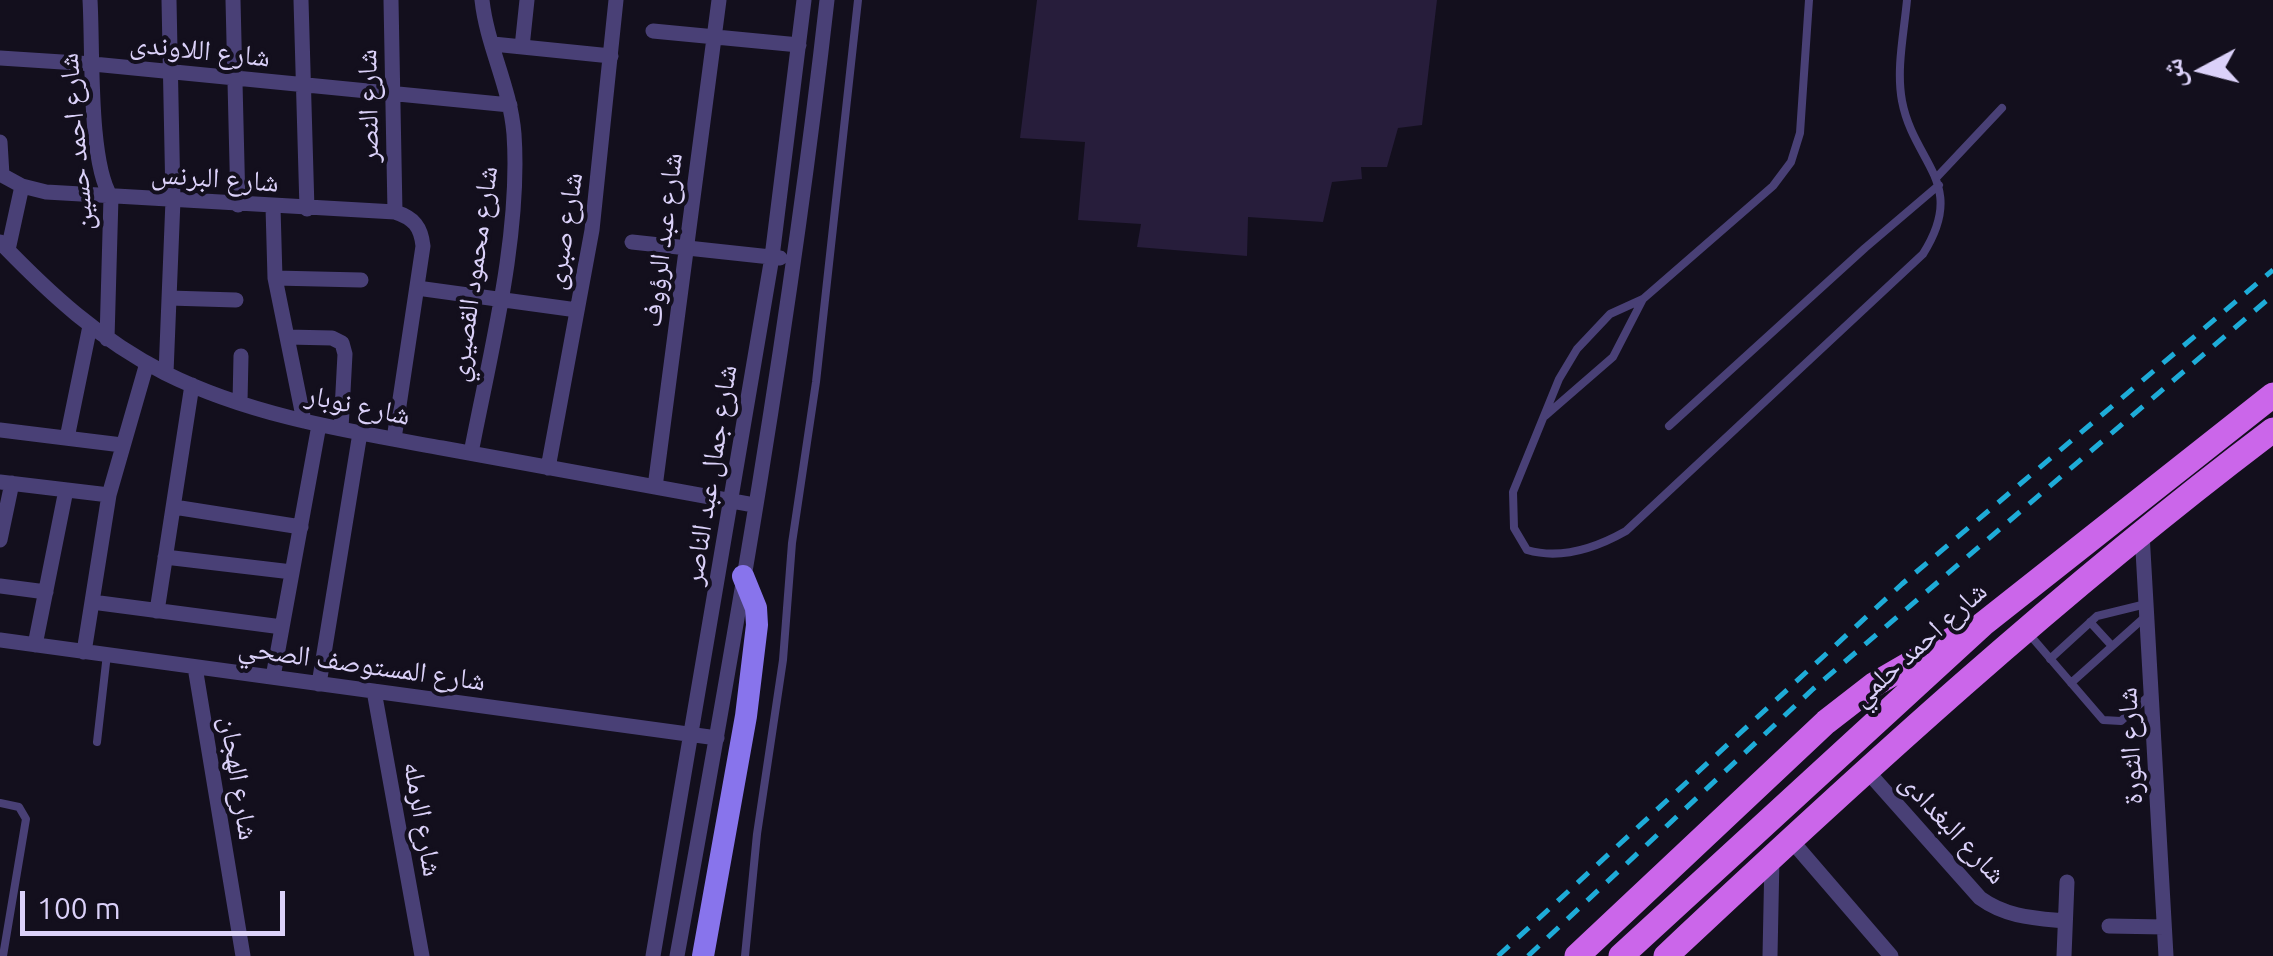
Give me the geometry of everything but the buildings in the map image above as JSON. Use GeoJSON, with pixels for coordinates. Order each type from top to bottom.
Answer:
{"type":"FeatureCollection","features":[{"type":"Feature","properties":{"kind":"main road","name":"شارع احمد حلمي"},"geometry":{"type":"LineString","coordinates":[[1621,956],[1983,624],[2273,395]]}},
{"type":"Feature","properties":{"kind":"main road"},"geometry":{"type":"LineString","coordinates":[[1666,956],[2026,631],[2273,430]]}},
{"type":"Feature","properties":{"kind":"main road"},"geometry":{"type":"LineString","coordinates":[[702,956],[746,716],[757,626],[752,592],[743,576]]}},
{"type":"Feature","properties":{"kind":"main road"},"geometry":{"type":"LineString","coordinates":[[1576,956],[1826,722],[1875,684],[1983,624]]}},
{"type":"Feature","properties":{"kind":"street","name":"شارع احمد حسين"},"geometry":{"type":"LineString","coordinates":[[90,0],[97,156],[104,186],[111,197],[107,339]]}},
{"type":"Feature","properties":{"kind":"street"},"geometry":{"type":"LineString","coordinates":[[166,373],[172,200],[169,0]]}},
{"type":"Feature","properties":{"kind":"street"},"geometry":{"type":"LineString","coordinates":[[234,0],[238,205]]}},
{"type":"Feature","properties":{"kind":"street"},"geometry":{"type":"LineString","coordinates":[[301,0],[307,209]]}},
{"type":"Feature","properties":{"kind":"street","name":"شارع النصر"},"geometry":{"type":"LineString","coordinates":[[390,0],[395,212]]}},
{"type":"Feature","properties":{"kind":"street","name":"شارع محمود القصيري"},"geometry":{"type":"LineString","coordinates":[[471,453],[500,300],[514,192],[510,105],[482,0]]}},
{"type":"Feature","properties":{"kind":"street"},"geometry":{"type":"LineString","coordinates":[[522,47],[527,0]]}},
{"type":"Feature","properties":{"kind":"street","name":"شارع صبرى"},"geometry":{"type":"LineString","coordinates":[[548,468],[596,195],[616,0]]}},
{"type":"Feature","properties":{"kind":"street","name":"شارع عبد الرؤوف"},"geometry":{"type":"LineString","coordinates":[[655,487],[718,0]]}},
{"type":"Feature","properties":{"kind":"street","name":"شارع جمال عبد الناصر"},"geometry":{"type":"LineString","coordinates":[[653,956],[772,258],[804,0]]}},
{"type":"Feature","properties":{"kind":"street","name":"شارع جمال عبد الناصر"},"geometry":{"type":"LineString","coordinates":[[677,956],[717,738],[794,260],[827,0]]}},
{"type":"Feature","properties":{"kind":"street"},"geometry":{"type":"LineString","coordinates":[[653,31],[798,45]]}},
{"type":"Feature","properties":{"kind":"street"},"geometry":{"type":"LineString","coordinates":[[494,44],[611,56]]}},
{"type":"Feature","properties":{"kind":"street","name":"شارع اللاوندى"},"geometry":{"type":"LineString","coordinates":[[0,58],[510,105]]}},
{"type":"Feature","properties":{"kind":"street"},"geometry":{"type":"LineString","coordinates":[[0,142],[1,174]]}},
{"type":"Feature","properties":{"kind":"street","name":"شارع البرنس"},"geometry":{"type":"LineString","coordinates":[[1,174],[22,186],[46,192],[395,212]]}},
{"type":"Feature","properties":{"kind":"street"},"geometry":{"type":"LineString","coordinates":[[4,246],[22,186]]}},
{"type":"Feature","properties":{"kind":"street"},"geometry":{"type":"LineString","coordinates":[[273,207],[275,278],[312,423],[300,527],[273,678]]}},
{"type":"Feature","properties":{"kind":"street"},"geometry":{"type":"LineString","coordinates":[[394,439],[422,234],[416,222],[395,212]]}},
{"type":"Feature","properties":{"kind":"street"},"geometry":{"type":"LineString","coordinates":[[632,242],[794,260]]}},
{"type":"Feature","properties":{"kind":"street","name":"شارع نوبار"},"geometry":{"type":"LineString","coordinates":[[4,246],[40,283],[107,339],[166,373],[240,402],[360,433],[754,505]]}},
{"type":"Feature","properties":{"kind":"street"},"geometry":{"type":"LineString","coordinates":[[275,278],[362,280]]}},
{"type":"Feature","properties":{"kind":"street"},"geometry":{"type":"LineString","coordinates":[[417,288],[577,310]]}},
{"type":"Feature","properties":{"kind":"street"},"geometry":{"type":"LineString","coordinates":[[169,298],[236,300]]}},
{"type":"Feature","properties":{"kind":"street"},"geometry":{"type":"LineString","coordinates":[[67,438],[90,326]]}},
{"type":"Feature","properties":{"kind":"street"},"geometry":{"type":"LineString","coordinates":[[287,337],[332,338],[342,343],[345,354],[341,429]]}},
{"type":"Feature","properties":{"kind":"street"},"geometry":{"type":"LineString","coordinates":[[240,402],[242,356]]}},
{"type":"Feature","properties":{"kind":"street"},"geometry":{"type":"LineString","coordinates":[[84,652],[109,495],[147,363]]}},
{"type":"Feature","properties":{"kind":"street"},"geometry":{"type":"LineString","coordinates":[[156,610],[192,385]]}},
{"type":"Feature","properties":{"kind":"street"},"geometry":{"type":"LineString","coordinates":[[0,430],[122,445]]}},
{"type":"Feature","properties":{"kind":"street"},"geometry":{"type":"LineString","coordinates":[[319,684],[360,433]]}},
{"type":"Feature","properties":{"kind":"street"},"geometry":{"type":"LineString","coordinates":[[1,535],[6,482],[109,495]]}},
{"type":"Feature","properties":{"kind":"street"},"geometry":{"type":"LineString","coordinates":[[35,645],[66,490]]}},
{"type":"Feature","properties":{"kind":"street"},"geometry":{"type":"LineString","coordinates":[[174,507],[300,527]]}},
{"type":"Feature","properties":{"kind":"street","name":"شارع الثورة"},"geometry":{"type":"LineString","coordinates":[[2142,533],[2166,956]]}},
{"type":"Feature","properties":{"kind":"street"},"geometry":{"type":"LineString","coordinates":[[166,557],[292,572]]}},
{"type":"Feature","properties":{"kind":"street"},"geometry":{"type":"LineString","coordinates":[[0,586],[46,592]]}},
{"type":"Feature","properties":{"kind":"street"},"geometry":{"type":"LineString","coordinates":[[92,602],[282,626]]}},
{"type":"Feature","properties":{"kind":"street","name":"شارع المستوصف الصحي"},"geometry":{"type":"LineString","coordinates":[[0,640],[717,738]]}},
{"type":"Feature","properties":{"kind":"street","name":"شارع الهجان"},"geometry":{"type":"LineString","coordinates":[[195,667],[243,956]]}},
{"type":"Feature","properties":{"kind":"street","name":"شارع الرمله"},"geometry":{"type":"LineString","coordinates":[[374,691],[422,956]]}},
{"type":"Feature","properties":{"kind":"street","name":"شارع البغدادى"},"geometry":{"type":"LineString","coordinates":[[1868,772],[1980,898],[2017,916],[2065,922]]}},
{"type":"Feature","properties":{"kind":"street"},"geometry":{"type":"LineString","coordinates":[[1770,956],[1782,849]]}},
{"type":"Feature","properties":{"kind":"street"},"geometry":{"type":"LineString","coordinates":[[1782,849],[1891,956]]}},
{"type":"Feature","properties":{"kind":"street"},"geometry":{"type":"LineString","coordinates":[[2064,956],[2067,882]]}},
{"type":"Feature","properties":{"kind":"street"},"geometry":{"type":"LineString","coordinates":[[2109,926],[2164,927]]}},
{"type":"Feature","properties":{"kind":"lane"},"geometry":{"type":"LineString","coordinates":[[745,956],[783,660],[792,542],[816,382],[858,0]]}},
{"type":"Feature","properties":{"kind":"lane"},"geometry":{"type":"LineString","coordinates":[[1809,0],[1800,134],[1791,162],[1773,186],[1643,299],[1610,314],[1576,349],[1559,379],[1513,492],[1511,516],[1517,536],[1527,550],[1540,554],[1578,551],[1611,540],[1639,520],[1916,263],[1935,232],[1940,209],[1938,181],[1908,122],[1901,98],[1907,0]]}},
{"type":"Feature","properties":{"kind":"lane"},"geometry":{"type":"LineString","coordinates":[[1669,426],[1938,181],[2002,108]]}},
{"type":"Feature","properties":{"kind":"lane"},"geometry":{"type":"LineString","coordinates":[[1544,417],[1613,358],[1643,299]]}},
{"type":"Feature","properties":{"kind":"lane"},"geometry":{"type":"LineString","coordinates":[[2050,659],[2102,613],[2147,609]]}},
{"type":"Feature","properties":{"kind":"lane"},"geometry":{"type":"LineString","coordinates":[[2071,683],[2147,609]]}},
{"type":"Feature","properties":{"kind":"lane"},"geometry":{"type":"LineString","coordinates":[[2090,622],[2112,646]]}},
{"type":"Feature","properties":{"kind":"lane"},"geometry":{"type":"LineString","coordinates":[[2026,631],[2108,723],[2121,721],[2152,694]]}},
{"type":"Feature","properties":{"kind":"lane"},"geometry":{"type":"LineString","coordinates":[[97,742],[106,654]]}},
{"type":"Feature","properties":{"kind":"lane"},"geometry":{"type":"LineString","coordinates":[[0,803],[19,807],[26,819],[3,956]]}},
{"type":"Feature","properties":{"kind":"railway"},"geometry":{"type":"LineString","coordinates":[[1498,956],[1902,584],[2273,270]]}},
{"type":"Feature","properties":{"kind":"railway"},"geometry":{"type":"LineString","coordinates":[[1528,956],[1813,689],[2273,295]]}}]}
